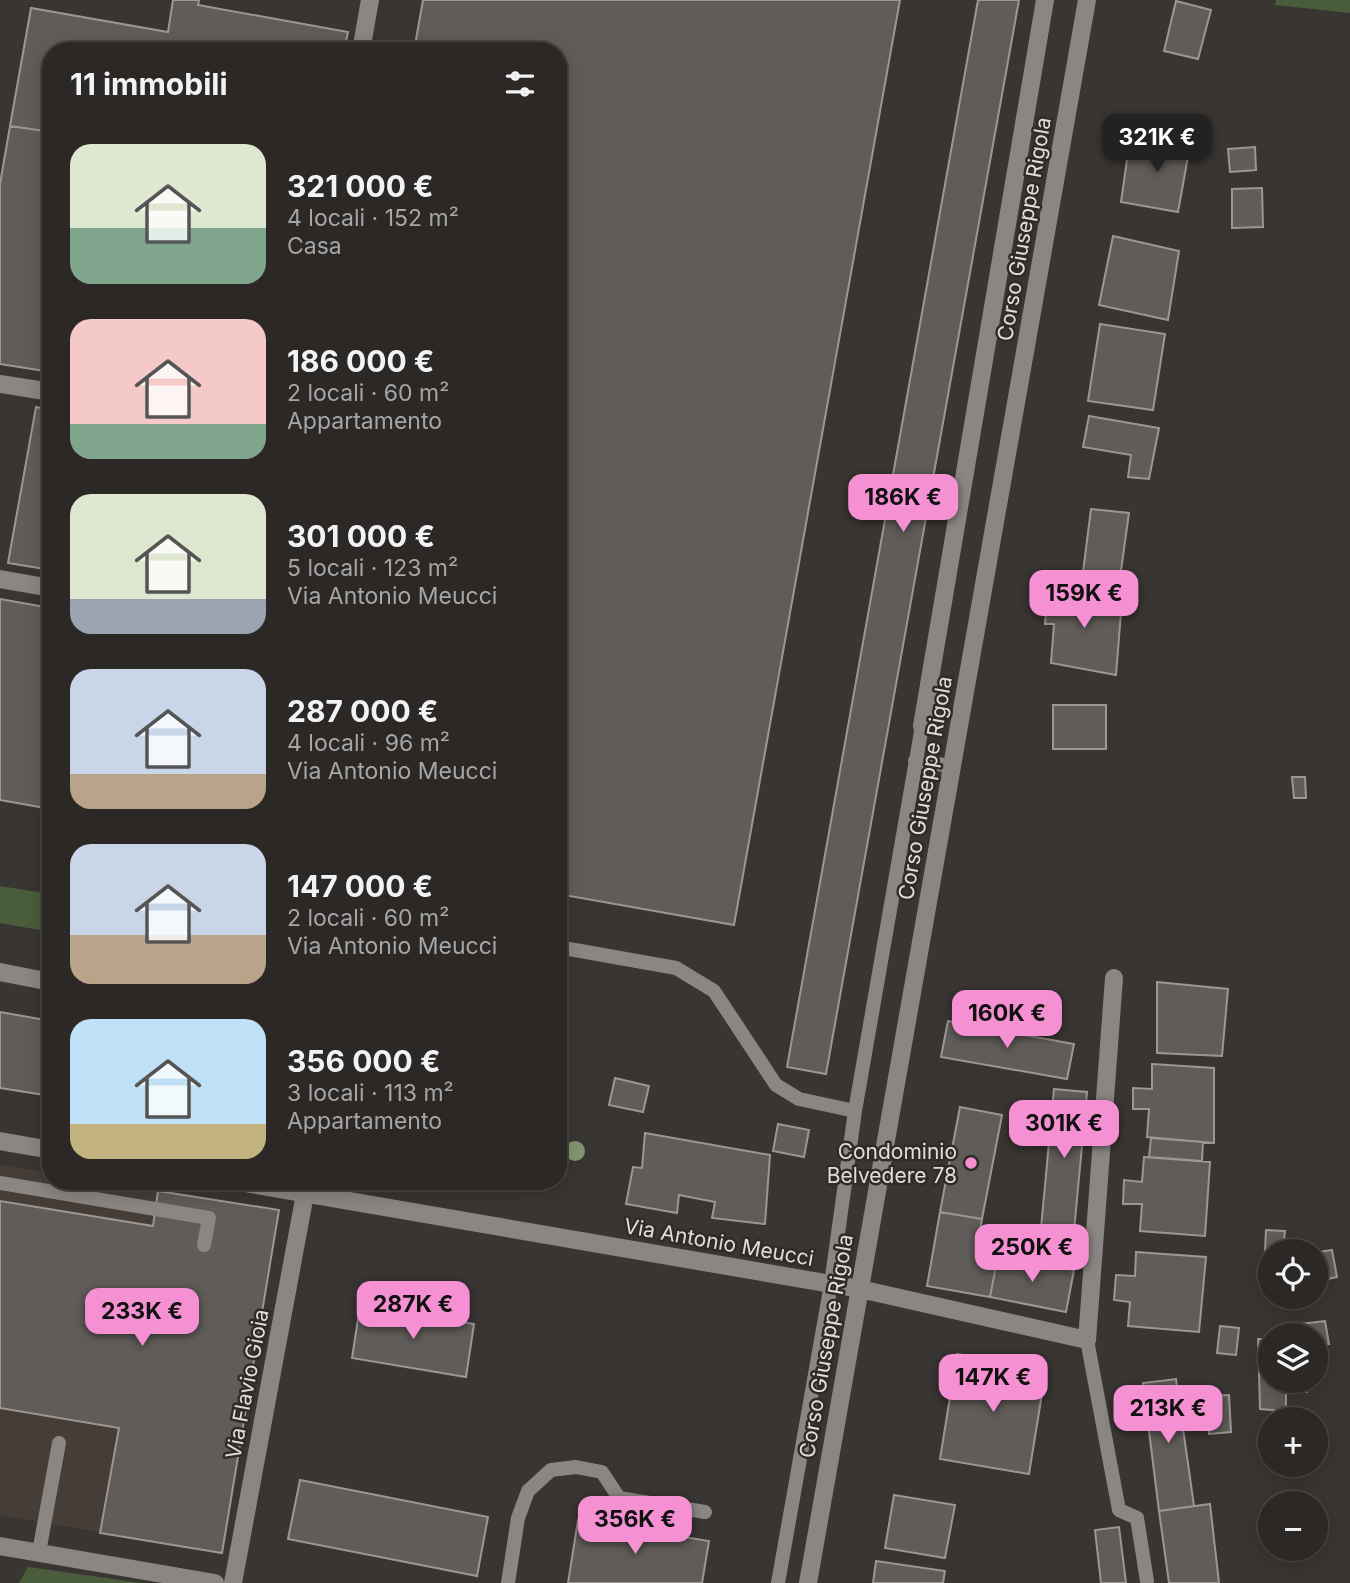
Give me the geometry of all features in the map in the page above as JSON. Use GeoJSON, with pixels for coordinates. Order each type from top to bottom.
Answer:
{"type":"FeatureCollection","features":[{"type":"Feature","properties":{"kind":"street"},"geometry":{"type":"LineString","coordinates":[[363,42],[370,0]]}},
{"type":"Feature","properties":{"kind":"street"},"geometry":{"type":"LineString","coordinates":[[922,726],[1045,0]]}},
{"type":"Feature","properties":{"kind":"street","name":"Corso Giuseppe Rigola"},"geometry":{"type":"LineString","coordinates":[[808,1583],[1087,0]]}},
{"type":"Feature","properties":{"kind":"street"},"geometry":{"type":"LineString","coordinates":[[0,384],[42,391]]}},
{"type":"Feature","properties":{"kind":"street"},"geometry":{"type":"LineString","coordinates":[[0,579],[42,586]]}},
{"type":"Feature","properties":{"kind":"street"},"geometry":{"type":"LineString","coordinates":[[0,972],[42,980]]}},
{"type":"Feature","properties":{"kind":"street"},"geometry":{"type":"LineString","coordinates":[[1087,1340],[1114,978]]}},
{"type":"Feature","properties":{"kind":"street"},"geometry":{"type":"LineString","coordinates":[[0,1141],[42,1148]]}},
{"type":"Feature","properties":{"kind":"street","name":"Via Antonio Meucci"},"geometry":{"type":"LineString","coordinates":[[283,1190],[860,1289],[1087,1340]]}},
{"type":"Feature","properties":{"kind":"street","name":"Via Flavio Gioia"},"geometry":{"type":"LineString","coordinates":[[233,1583],[305,1194]]}},
{"type":"Feature","properties":{"kind":"street"},"geometry":{"type":"LineString","coordinates":[[0,1546],[215,1583]]}},
{"type":"Feature","properties":{"kind":"lane"},"geometry":{"type":"LineString","coordinates":[[778,1583],[831,1284],[855,1111],[922,726]]}},
{"type":"Feature","properties":{"kind":"lane"},"geometry":{"type":"LineString","coordinates":[[915,761],[952,766]]}},
{"type":"Feature","properties":{"kind":"lane"},"geometry":{"type":"LineString","coordinates":[[567,949],[676,968],[714,991],[776,1085],[799,1099],[855,1111]]}},
{"type":"Feature","properties":{"kind":"lane"},"geometry":{"type":"LineString","coordinates":[[0,1183],[209,1218],[204,1245]]}},
{"type":"Feature","properties":{"kind":"lane"},"geometry":{"type":"LineString","coordinates":[[1087,1340],[1119,1510],[1137,1518],[1147,1581]]}},
{"type":"Feature","properties":{"kind":"lane"},"geometry":{"type":"LineString","coordinates":[[39,1552],[59,1443]]}},
{"type":"Feature","properties":{"kind":"lane"},"geometry":{"type":"LineString","coordinates":[[508,1583],[518,1518],[528,1491],[551,1470],[576,1467],[602,1472],[619,1498],[705,1512]]}},
{"type":"Feature","properties":{"kind":"shaded area"},"geometry":{"type":"Polygon","coordinates":[[[0,1165],[42,1172],[42,1190],[153,1190],[248,1206],[229,1500],[222,1553],[0,1515],[0,1165]]]}},
{"type":"Feature","properties":{"kind":"green space"},"geometry":{"type":"Polygon","coordinates":[[[1276,0],[1350,0],[1350,13],[1275,5],[1276,0]]]}},
{"type":"Feature","properties":{"kind":"green space"},"geometry":{"type":"Polygon","coordinates":[[[0,886],[42,893],[42,930],[0,923],[0,886]]]}},
{"type":"Feature","properties":{"kind":"green space"},"geometry":{"type":"Polygon","coordinates":[[[28,1567],[142,1583],[19,1583],[28,1567]]]}},
{"type":"Feature","properties":{"kind":"building"},"geometry":{"type":"Polygon","coordinates":[[[173,0],[199,0],[198,5],[348,32],[346,42],[42,42],[42,131],[10,126],[31,8],[168,32],[173,0]]]}},
{"type":"Feature","properties":{"kind":"building"},"geometry":{"type":"Polygon","coordinates":[[[423,0],[900,0],[734,925],[567,896],[567,42],[416,42],[423,0]]]}},
{"type":"Feature","properties":{"kind":"building"},"geometry":{"type":"Polygon","coordinates":[[[978,0],[1019,0],[826,1074],[787,1067],[978,0]]]}},
{"type":"Feature","properties":{"kind":"building"},"geometry":{"type":"Polygon","coordinates":[[[1176,1],[1211,10],[1198,59],[1164,51],[1176,1]]]}},
{"type":"Feature","properties":{"kind":"building"},"geometry":{"type":"Polygon","coordinates":[[[10,126],[42,131],[42,371],[0,364],[0,184],[10,126]]]}},
{"type":"Feature","properties":{"kind":"building"},"geometry":{"type":"Polygon","coordinates":[[[1152,135],[1191,140],[1178,212],[1121,202],[1129,146],[1150,150],[1152,135]]]}},
{"type":"Feature","properties":{"kind":"building"},"geometry":{"type":"Polygon","coordinates":[[[1255,147],[1256,170],[1230,172],[1228,149],[1255,147]]]}},
{"type":"Feature","properties":{"kind":"building"},"geometry":{"type":"Polygon","coordinates":[[[1262,188],[1263,227],[1232,228],[1232,189],[1262,188]]]}},
{"type":"Feature","properties":{"kind":"building"},"geometry":{"type":"Polygon","coordinates":[[[1113,236],[1179,251],[1168,320],[1099,305],[1113,236]]]}},
{"type":"Feature","properties":{"kind":"building"},"geometry":{"type":"Polygon","coordinates":[[[1100,324],[1165,334],[1153,410],[1088,401],[1100,324]]]}},
{"type":"Feature","properties":{"kind":"building"},"geometry":{"type":"Polygon","coordinates":[[[36,407],[42,408],[42,569],[8,563],[36,407]]]}},
{"type":"Feature","properties":{"kind":"building"},"geometry":{"type":"Polygon","coordinates":[[[1089,416],[1159,428],[1149,479],[1128,477],[1131,455],[1083,447],[1089,416]]]}},
{"type":"Feature","properties":{"kind":"building"},"geometry":{"type":"Polygon","coordinates":[[[1091,509],[1129,513],[1119,585],[1082,580],[1091,509]]]}},
{"type":"Feature","properties":{"kind":"building"},"geometry":{"type":"Polygon","coordinates":[[[1048,588],[1122,600],[1116,675],[1051,663],[1054,624],[1045,624],[1048,588]]]}},
{"type":"Feature","properties":{"kind":"building"},"geometry":{"type":"Polygon","coordinates":[[[0,599],[42,606],[42,807],[0,800],[0,599]]]}},
{"type":"Feature","properties":{"kind":"building"},"geometry":{"type":"Polygon","coordinates":[[[1053,705],[1106,705],[1106,749],[1053,749],[1053,705]]]}},
{"type":"Feature","properties":{"kind":"building"},"geometry":{"type":"Polygon","coordinates":[[[1292,777],[1305,777],[1306,798],[1294,798],[1292,777]]]}},
{"type":"Feature","properties":{"kind":"building"},"geometry":{"type":"Polygon","coordinates":[[[1157,982],[1228,989],[1222,1056],[1157,1053],[1157,982]]]}},
{"type":"Feature","properties":{"kind":"building"},"geometry":{"type":"Polygon","coordinates":[[[0,1012],[42,1019],[42,1095],[0,1088],[0,1012]]]}},
{"type":"Feature","properties":{"kind":"building"},"geometry":{"type":"Polygon","coordinates":[[[948,1021],[1074,1044],[1067,1079],[941,1057],[948,1021]]]}},
{"type":"Feature","properties":{"kind":"building"},"geometry":{"type":"Polygon","coordinates":[[[1152,1064],[1214,1068],[1214,1143],[1147,1137],[1149,1109],[1133,1109],[1133,1088],[1152,1089],[1152,1064]]]}},
{"type":"Feature","properties":{"kind":"building"},"geometry":{"type":"Polygon","coordinates":[[[615,1078],[649,1086],[643,1112],[609,1105],[615,1078]]]}},
{"type":"Feature","properties":{"kind":"building"},"geometry":{"type":"Polygon","coordinates":[[[1054,1089],[1087,1092],[1074,1231],[1041,1228],[1054,1089]]]}},
{"type":"Feature","properties":{"kind":"building","name":"Condominio Belvedere 78"},"geometry":{"type":"Polygon","coordinates":[[[960,1107],[1002,1115],[982,1219],[940,1212],[960,1107]]]}},
{"type":"Feature","properties":{"kind":"building"},"geometry":{"type":"Polygon","coordinates":[[[778,1124],[809,1130],[804,1157],[773,1151],[778,1124]]]}},
{"type":"Feature","properties":{"kind":"building"},"geometry":{"type":"Polygon","coordinates":[[[645,1133],[770,1155],[765,1224],[712,1218],[715,1202],[679,1195],[677,1213],[626,1204],[633,1167],[642,1168],[645,1133]]]}},
{"type":"Feature","properties":{"kind":"building"},"geometry":{"type":"Polygon","coordinates":[[[1151,1138],[1203,1142],[1202,1161],[1149,1157],[1151,1138]]]}},
{"type":"Feature","properties":{"kind":"building"},"geometry":{"type":"Polygon","coordinates":[[[1144,1157],[1210,1162],[1205,1236],[1140,1231],[1142,1204],[1123,1204],[1124,1180],[1142,1182],[1144,1157]]]}},
{"type":"Feature","properties":{"kind":"building"},"geometry":{"type":"Polygon","coordinates":[[[158,1191],[279,1210],[222,1553],[100,1533],[119,1428],[0,1408],[0,1201],[153,1226],[158,1191]]]}},
{"type":"Feature","properties":{"kind":"building"},"geometry":{"type":"Polygon","coordinates":[[[940,1212],[982,1219],[976,1252],[998,1256],[990,1297],[927,1286],[940,1212]]]}},
{"type":"Feature","properties":{"kind":"building"},"geometry":{"type":"Polygon","coordinates":[[[1266,1230],[1285,1231],[1284,1239],[1266,1239],[1266,1230]]]}},
{"type":"Feature","properties":{"kind":"building"},"geometry":{"type":"Polygon","coordinates":[[[1332,1250],[1337,1277],[1328,1279],[1328,1251],[1332,1250]]]}},
{"type":"Feature","properties":{"kind":"building"},"geometry":{"type":"Polygon","coordinates":[[[1136,1252],[1206,1257],[1199,1332],[1128,1326],[1130,1302],[1114,1300],[1116,1275],[1135,1276],[1136,1252]]]}},
{"type":"Feature","properties":{"kind":"building"},"geometry":{"type":"Polygon","coordinates":[[[998,1256],[1074,1270],[1066,1312],[990,1297],[998,1256]]]}},
{"type":"Feature","properties":{"kind":"building"},"geometry":{"type":"Polygon","coordinates":[[[360,1306],[474,1324],[466,1377],[352,1358],[360,1306]]]}},
{"type":"Feature","properties":{"kind":"building"},"geometry":{"type":"Polygon","coordinates":[[[1220,1326],[1239,1328],[1236,1355],[1217,1353],[1220,1326]]]}},
{"type":"Feature","properties":{"kind":"building"},"geometry":{"type":"Polygon","coordinates":[[[957,1354],[1046,1369],[1029,1474],[940,1459],[957,1354]]]}},
{"type":"Feature","properties":{"kind":"building"},"geometry":{"type":"Polygon","coordinates":[[[1176,1379],[1194,1506],[1159,1511],[1143,1383],[1176,1379]]]}},
{"type":"Feature","properties":{"kind":"building"},"geometry":{"type":"Polygon","coordinates":[[[1260,1393],[1286,1393],[1286,1407],[1260,1407],[1260,1393]]]}},
{"type":"Feature","properties":{"kind":"building"},"geometry":{"type":"Polygon","coordinates":[[[1229,1395],[1231,1432],[1209,1434],[1207,1396],[1229,1395]]]}},
{"type":"Feature","properties":{"kind":"building"},"geometry":{"type":"Polygon","coordinates":[[[300,1480],[488,1517],[477,1576],[288,1539],[300,1480]]]}},
{"type":"Feature","properties":{"kind":"building"},"geometry":{"type":"Polygon","coordinates":[[[894,1495],[955,1505],[945,1558],[885,1548],[894,1495]]]}},
{"type":"Feature","properties":{"kind":"building"},"geometry":{"type":"Polygon","coordinates":[[[1210,1504],[1219,1583],[1169,1583],[1159,1511],[1210,1504]]]}},
{"type":"Feature","properties":{"kind":"building"},"geometry":{"type":"Polygon","coordinates":[[[578,1520],[709,1541],[702,1583],[568,1583],[578,1520]]]}},
{"type":"Feature","properties":{"kind":"building"},"geometry":{"type":"Polygon","coordinates":[[[1119,1527],[1126,1583],[1101,1583],[1095,1530],[1119,1527]]]}},
{"type":"Feature","properties":{"kind":"building"},"geometry":{"type":"Polygon","coordinates":[[[876,1561],[945,1571],[943,1583],[873,1583],[876,1561]]]}},
{"type":"Feature","properties":{"kind":"place","name":"Condominio Belvedere 78"},"geometry":{"type":"Point","coordinates":[971,1163]}}]}
